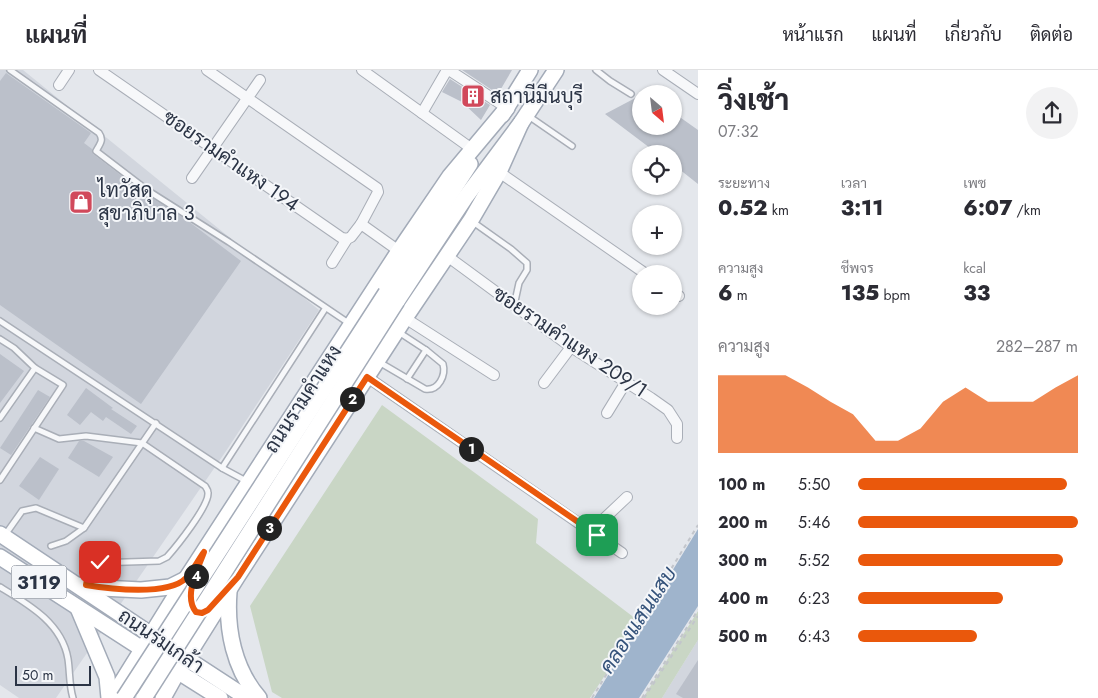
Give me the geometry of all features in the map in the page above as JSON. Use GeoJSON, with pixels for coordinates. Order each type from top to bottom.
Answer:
{"type":"FeatureCollection","features":[{"type":"Feature","properties":{"kind":"main road","name":"ถนนรามคำแหง"},"geometry":{"type":"LineString","coordinates":[[144,698],[530,70]]}},
{"type":"Feature","properties":{"kind":"main road","name":"ถนนรามคำแหง"},"geometry":{"type":"LineString","coordinates":[[124,698],[392,297],[556,70]]}},
{"type":"Feature","properties":{"kind":"main road","name":"ถนนรามคำแหง"},"geometry":{"type":"LineString","coordinates":[[111,698],[399,250],[450,176],[506,108]]}},
{"type":"Feature","properties":{"kind":"main road","name":"ถนนรามคำแหง"},"geometry":{"type":"LineString","coordinates":[[164,698],[178,671],[229,590],[401,324],[471,220],[499,172],[523,118]]}},
{"type":"Feature","properties":{"kind":"main road","name":"ถนนร่มเกล้า"},"geometry":{"type":"LineString","coordinates":[[2,536],[81,585],[151,635],[247,698]]}},
{"type":"Feature","properties":{"kind":"main road"},"geometry":{"type":"LineString","coordinates":[[204,552],[190,601],[196,612],[202,613],[208,610],[238,577]]}},
{"type":"Feature","properties":{"kind":"main road","name":"ถนนร่มเกล้า"},"geometry":{"type":"LineString","coordinates":[[0,557],[220,698]]}},
{"type":"Feature","properties":{"kind":"main road"},"geometry":{"type":"LineString","coordinates":[[81,585],[141,590],[170,587],[186,579]]}},
{"type":"Feature","properties":{"kind":"main road"},"geometry":{"type":"LineString","coordinates":[[229,590],[229,629],[232,645],[245,679],[259,698]]}},
{"type":"Feature","properties":{"kind":"main road"},"geometry":{"type":"LineString","coordinates":[[77,607],[107,677],[111,698]]}},
{"type":"Feature","properties":{"kind":"street"},"geometry":{"type":"LineString","coordinates":[[59,85],[69,70]]}},
{"type":"Feature","properties":{"kind":"street","name":"ซอยรามคำแหง 194"},"geometry":{"type":"LineString","coordinates":[[99,70],[342,238],[347,239]]}},
{"type":"Feature","properties":{"kind":"street"},"geometry":{"type":"LineString","coordinates":[[207,70],[377,188],[378,192],[361,224],[351,237],[347,239],[332,263]]}},
{"type":"Feature","properties":{"kind":"street"},"geometry":{"type":"LineString","coordinates":[[362,70],[472,149]]}},
{"type":"Feature","properties":{"kind":"street"},"geometry":{"type":"LineString","coordinates":[[422,113],[448,70],[506,108]]}},
{"type":"Feature","properties":{"kind":"street"},"geometry":{"type":"LineString","coordinates":[[663,70],[698,94]]}},
{"type":"Feature","properties":{"kind":"street"},"geometry":{"type":"LineString","coordinates":[[192,178],[260,80]]}},
{"type":"Feature","properties":{"kind":"street"},"geometry":{"type":"LineString","coordinates":[[499,172],[633,265]]}},
{"type":"Feature","properties":{"kind":"street"},"geometry":{"type":"LineString","coordinates":[[361,224],[399,250]]}},
{"type":"Feature","properties":{"kind":"street","name":"ซอยรามคำแหง 209/1"},"geometry":{"type":"LineString","coordinates":[[447,256],[571,347],[668,410],[677,424],[677,438]]}},
{"type":"Feature","properties":{"kind":"street"},"geometry":{"type":"LineString","coordinates":[[401,324],[494,374]]}},
{"type":"Feature","properties":{"kind":"street"},"geometry":{"type":"LineString","coordinates":[[544,383],[571,347]]}},
{"type":"Feature","properties":{"kind":"street"},"geometry":{"type":"LineString","coordinates":[[367,377],[622,554]]}},
{"type":"Feature","properties":{"kind":"street"},"geometry":{"type":"LineString","coordinates":[[607,414],[626,382]]}},
{"type":"Feature","properties":{"kind":"street"},"geometry":{"type":"LineString","coordinates":[[591,531],[627,497]]}},
{"type":"Feature","properties":{"kind":"lane"},"geometry":{"type":"LineString","coordinates":[[10,70],[99,133],[102,141],[96,151],[147,190],[229,242],[351,325]]}},
{"type":"Feature","properties":{"kind":"lane"},"geometry":{"type":"LineString","coordinates":[[596,70],[631,94]]}},
{"type":"Feature","properties":{"kind":"lane"},"geometry":{"type":"LineString","coordinates":[[523,118],[572,146]]}},
{"type":"Feature","properties":{"kind":"lane"},"geometry":{"type":"LineString","coordinates":[[471,220],[527,263],[528,270],[519,283],[514,306]]}},
{"type":"Feature","properties":{"kind":"lane"},"geometry":{"type":"LineString","coordinates":[[222,468],[325,309]]}},
{"type":"Feature","properties":{"kind":"lane"},"geometry":{"type":"LineString","coordinates":[[0,321],[222,468],[248,483]]}},
{"type":"Feature","properties":{"kind":"lane"},"geometry":{"type":"LineString","coordinates":[[377,361],[428,390],[437,386],[444,374],[443,364],[426,350],[401,324]]}},
{"type":"Feature","properties":{"kind":"lane"},"geometry":{"type":"LineString","coordinates":[[0,339],[14,348],[35,368],[63,385],[0,480]]}},
{"type":"Feature","properties":{"kind":"lane"},"geometry":{"type":"LineString","coordinates":[[407,379],[426,350]]}},
{"type":"Feature","properties":{"kind":"lane"},"geometry":{"type":"LineString","coordinates":[[0,418],[35,368]]}},
{"type":"Feature","properties":{"kind":"lane"},"geometry":{"type":"LineString","coordinates":[[51,546],[66,541],[84,528],[156,423]]}},
{"type":"Feature","properties":{"kind":"lane"},"geometry":{"type":"LineString","coordinates":[[34,428],[59,439],[86,436],[142,443],[205,486],[208,490],[208,496],[202,510],[167,557],[159,561],[95,564],[89,570],[81,585]]}},
{"type":"Feature","properties":{"kind":"lane"},"geometry":{"type":"LineString","coordinates":[[0,465],[7,469]]}},
{"type":"Feature","properties":{"kind":"lane"},"geometry":{"type":"LineString","coordinates":[[2,536],[22,511],[36,508],[84,528]]}},
{"type":"Feature","properties":{"kind":"lane"},"geometry":{"type":"LineString","coordinates":[[0,587],[37,610],[58,634],[68,657],[73,698]]}},
{"type":"Feature","properties":{"kind":"path"},"geometry":{"type":"LineString","coordinates":[[592,698],[698,525]]}},
{"type":"Feature","properties":{"kind":"path"},"geometry":{"type":"LineString","coordinates":[[643,698],[698,610]]}},
{"type":"Feature","properties":{"kind":"path"},"geometry":{"type":"LineString","coordinates":[[643,698],[698,616]]}},
{"type":"Feature","properties":{"kind":"shaded area"},"geometry":{"type":"Polygon","coordinates":[[[0,70],[23,70],[319,310],[226,451],[56,698],[19,698],[0,685],[0,70]]]}},
{"type":"Feature","properties":{"kind":"shaded area"},"geometry":{"type":"Polygon","coordinates":[[[698,640],[698,698],[662,698],[698,640]]]}},
{"type":"Feature","properties":{"kind":"green space"},"geometry":{"type":"Polygon","coordinates":[[[382,405],[538,519],[536,543],[640,622],[590,698],[282,698],[272,692],[250,606],[382,405]]]}},
{"type":"Feature","properties":{"kind":"green space"},"geometry":{"type":"Polygon","coordinates":[[[698,611],[698,640],[662,698],[643,698],[698,611]]]}},
{"type":"Feature","properties":{"kind":"water"},"geometry":{"type":"Polygon","coordinates":[[[698,529],[698,606],[639,698],[594,698],[698,529]]]}},
{"type":"Feature","properties":{"kind":"building"},"geometry":{"type":"Polygon","coordinates":[[[462,70],[512,70],[498,94],[462,70]]]}},
{"type":"Feature","properties":{"kind":"building","name":"ไทวัสดุ สุขาภิบาล 3"},"geometry":{"type":"Polygon","coordinates":[[[6,73],[91,133],[84,143],[92,149],[93,154],[144,193],[188,221],[241,261],[141,404],[0,305],[0,81],[6,73]]]}},
{"type":"Feature","properties":{"kind":"building"},"geometry":{"type":"Polygon","coordinates":[[[450,79],[490,105],[481,120],[462,102],[442,92],[450,79]]]}},
{"type":"Feature","properties":{"kind":"building"},"geometry":{"type":"Polygon","coordinates":[[[632,100],[632,134],[605,114],[632,100]]]}},
{"type":"Feature","properties":{"kind":"building"},"geometry":{"type":"Polygon","coordinates":[[[682,119],[698,130],[698,184],[682,171],[682,145],[646,145],[633,135],[682,135],[682,119]]]}},
{"type":"Feature","properties":{"kind":"building"},"geometry":{"type":"Polygon","coordinates":[[[0,354],[24,371],[0,403],[0,354]]]}},
{"type":"Feature","properties":{"kind":"building"},"geometry":{"type":"Polygon","coordinates":[[[86,388],[113,408],[111,409],[137,426],[131,434],[106,417],[103,421],[91,412],[80,425],[67,415],[86,388]]]}},
{"type":"Feature","properties":{"kind":"building"},"geometry":{"type":"Polygon","coordinates":[[[38,390],[50,397],[11,455],[0,448],[38,390]]]}},
{"type":"Feature","properties":{"kind":"building"},"geometry":{"type":"Polygon","coordinates":[[[79,441],[84,441],[113,457],[99,477],[68,458],[79,441]]]}},
{"type":"Feature","properties":{"kind":"building"},"geometry":{"type":"Polygon","coordinates":[[[40,457],[59,469],[39,500],[19,486],[40,457]]]}},
{"type":"Feature","properties":{"kind":"building"},"geometry":{"type":"Polygon","coordinates":[[[698,660],[698,698],[683,698],[676,694],[698,660]]]}},
{"type":"Feature","properties":{"kind":"place","name":"สถานีมีนบุรี"},"geometry":{"type":"Point","coordinates":[473,96]}},
{"type":"Feature","properties":{"kind":"place","name":"ไทวัสดุ สุขาภิบาล 3"},"geometry":{"type":"Point","coordinates":[81,202]}},
{"type":"Feature","properties":{"kind":"route"},"geometry":{"type":"LineString","coordinates":[[100,562],[89,570],[86,585],[102,588],[141,590],[170,587],[186,579],[204,552],[190,601],[196,612],[202,613],[208,610],[238,577],[367,377],[597,535]]}},
{"type":"Feature","properties":{"kind":"water label","name":"คลองแสนแสบ"},"geometry":{"type":"Point","coordinates":[638,620]}}]}
